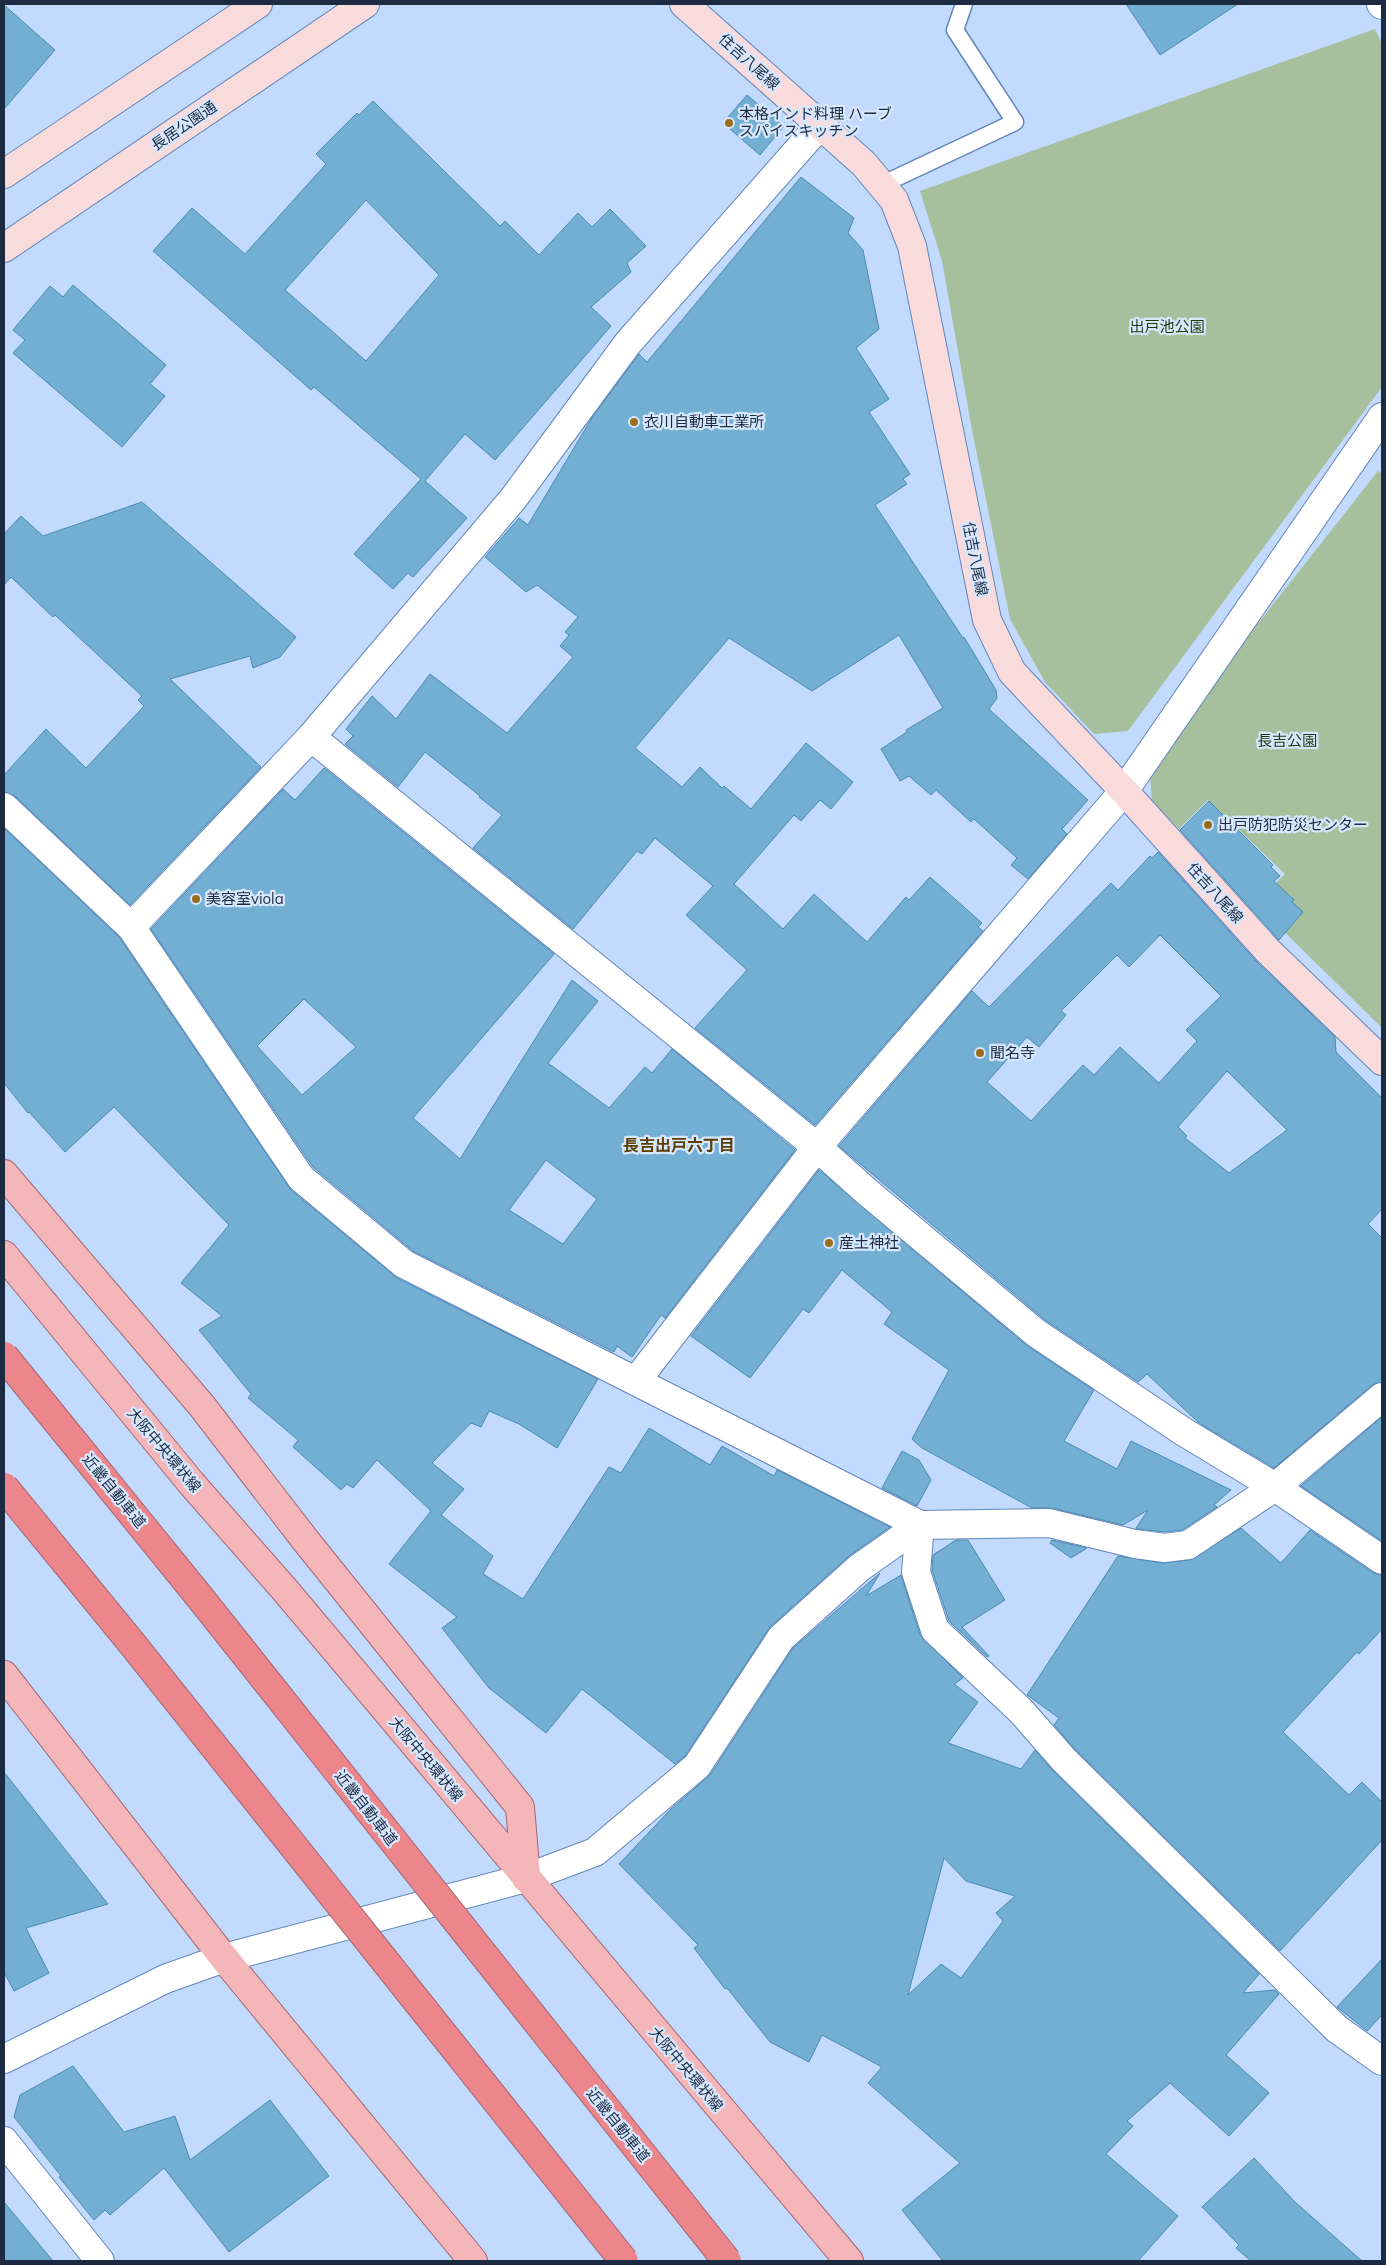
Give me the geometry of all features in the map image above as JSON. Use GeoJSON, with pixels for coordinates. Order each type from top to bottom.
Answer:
{"type":"FeatureCollection","features":[{"type":"Feature","properties":{"kind":"highway","name":"近畿自動車道"},"geometry":{"type":"LineString","coordinates":[[4,1356],[202,1600],[727,2261]]}},
{"type":"Feature","properties":{"kind":"highway"},"geometry":{"type":"LineString","coordinates":[[4,1487],[134,1646],[624,2261]]}},
{"type":"Feature","properties":{"kind":"main road"},"geometry":{"type":"LineString","coordinates":[[4,174],[258,4]]}},
{"type":"Feature","properties":{"kind":"main road","name":"長居公園通"},"geometry":{"type":"LineString","coordinates":[[4,248],[365,4]]}},
{"type":"Feature","properties":{"kind":"main road","name":"住吉八尾線"},"geometry":{"type":"LineString","coordinates":[[684,4],[864,164],[894,200],[912,246],[987,620],[1012,672],[1124,791],[1266,950],[1382,1061]]}},
{"type":"Feature","properties":{"kind":"main road"},"geometry":{"type":"LineString","coordinates":[[4,1174],[202,1406],[306,1541],[520,1807],[526,1878]]}},
{"type":"Feature","properties":{"kind":"main road","name":"大阪中央環状線"},"geometry":{"type":"LineString","coordinates":[[4,1255],[192,1484],[285,1590],[849,2261]]}},
{"type":"Feature","properties":{"kind":"main road"},"geometry":{"type":"LineString","coordinates":[[4,1675],[224,1958],[473,2261]]}},
{"type":"Feature","properties":{"kind":"street"},"geometry":{"type":"LineString","coordinates":[[131,927],[312,737],[513,499],[628,343],[820,125]]}},
{"type":"Feature","properties":{"kind":"street"},"geometry":{"type":"LineString","coordinates":[[636,1381],[817,1147],[1124,791],[1382,417]]}},
{"type":"Feature","properties":{"kind":"street"},"geometry":{"type":"LineString","coordinates":[[312,737],[817,1147],[866,1191],[1036,1333],[1184,1432],[1275,1487],[1382,1560]]}},
{"type":"Feature","properties":{"kind":"street"},"geometry":{"type":"LineString","coordinates":[[4,807],[131,927],[302,1178],[404,1264],[920,1526],[1049,1524],[1134,1544],[1165,1548],[1188,1545],[1275,1487],[1382,1397]]}},
{"type":"Feature","properties":{"kind":"street"},"geometry":{"type":"LineString","coordinates":[[4,2059],[165,1979],[224,1958],[526,1878],[595,1852],[697,1766],[781,1638],[859,1568],[920,1526]]}},
{"type":"Feature","properties":{"kind":"street"},"geometry":{"type":"LineString","coordinates":[[920,1526],[916,1572],[935,1630],[1020,1711],[1064,1760],[1338,2029],[1382,2061]]}},
{"type":"Feature","properties":{"kind":"street"},"geometry":{"type":"LineString","coordinates":[[4,2142],[100,2261]]}},
{"type":"Feature","properties":{"kind":"lane"},"geometry":{"type":"LineString","coordinates":[[881,184],[1015,122],[955,30],[964,4]]}},
{"type":"Feature","properties":{"kind":"green space","name":"出戸池公園"},"geometry":{"type":"Polygon","coordinates":[[[1375,29],[1382,44],[1382,387],[1128,731],[1094,734],[1045,682],[1010,619],[972,430],[942,261],[920,191],[1375,29]]]}},
{"type":"Feature","properties":{"kind":"green space","name":"長吉公園"},"geometry":{"type":"Polygon","coordinates":[[[1378,471],[1382,473],[1382,1028],[1256,904],[1285,874],[1208,800],[1179,829],[1152,803],[1149,762],[1378,471]]]}},
{"type":"Feature","properties":{"kind":"building"},"geometry":{"type":"Polygon","coordinates":[[[1126,4],[1238,4],[1160,55],[1126,4]]]}},
{"type":"Feature","properties":{"kind":"building"},"geometry":{"type":"Polygon","coordinates":[[[4,5],[55,50],[4,109],[4,5]]]}},
{"type":"Feature","properties":{"kind":"building"},"geometry":{"type":"Polygon","coordinates":[[[747,95],[784,126],[760,155],[723,123],[747,95]]]}},
{"type":"Feature","properties":{"kind":"building"},"geometry":{"type":"Polygon","coordinates":[[[373,101],[500,226],[505,221],[539,255],[578,213],[592,227],[610,209],[646,246],[627,263],[631,272],[591,307],[611,326],[495,460],[465,434],[425,481],[467,518],[413,577],[408,573],[393,589],[354,554],[421,479],[314,387],[311,390],[153,251],[192,208],[245,254],[326,164],[316,154],[357,113],[359,115],[373,101]],[[366,200],[285,290],[366,361],[439,275],[366,200]]]}},
{"type":"Feature","properties":{"kind":"building"},"geometry":{"type":"Polygon","coordinates":[[[801,177],[854,218],[848,233],[863,250],[879,329],[856,348],[889,399],[869,412],[910,474],[903,479],[907,484],[875,505],[964,637],[996,690],[997,698],[989,709],[1088,800],[1062,829],[1067,834],[1028,879],[1011,865],[1017,858],[974,819],[971,822],[936,790],[931,795],[909,776],[900,781],[881,749],[907,732],[906,730],[943,708],[899,635],[812,691],[729,638],[635,748],[682,787],[700,767],[722,788],[724,786],[751,809],[806,743],[853,782],[831,809],[820,800],[801,821],[794,815],[734,884],[783,929],[814,894],[867,942],[906,897],[909,900],[930,877],[982,923],[978,927],[983,931],[815,1125],[695,1028],[747,970],[686,915],[713,886],[655,838],[642,854],[637,851],[573,929],[473,848],[502,815],[480,796],[425,752],[398,787],[345,744],[353,736],[346,729],[372,696],[396,719],[430,674],[507,733],[573,657],[560,646],[569,635],[565,632],[578,617],[537,585],[526,592],[485,557],[519,518],[528,525],[593,416],[639,354],[647,362],[801,177]]]}},
{"type":"Feature","properties":{"kind":"building"},"geometry":{"type":"Polygon","coordinates":[[[73,285],[166,365],[150,384],[165,396],[122,447],[13,353],[25,340],[13,330],[50,286],[63,297],[73,285]]]}},
{"type":"Feature","properties":{"kind":"building"},"geometry":{"type":"Polygon","coordinates":[[[142,502],[296,637],[280,657],[253,668],[250,656],[170,679],[261,767],[130,905],[15,796],[4,792],[4,775],[46,729],[86,768],[144,706],[138,700],[142,696],[55,615],[53,617],[11,577],[4,585],[4,534],[21,516],[43,536],[142,502]]]}},
{"type":"Feature","properties":{"kind":"building"},"geometry":{"type":"Polygon","coordinates":[[[324,768],[554,954],[413,1118],[460,1159],[572,980],[598,1001],[548,1063],[609,1108],[645,1067],[652,1073],[672,1049],[795,1150],[665,1318],[661,1315],[632,1357],[617,1346],[614,1352],[413,1251],[313,1167],[151,929],[283,789],[295,800],[324,768]],[[304,999],[257,1046],[302,1095],[356,1047],[304,999]],[[546,1160],[509,1210],[563,1244],[597,1199],[546,1160]]]}},
{"type":"Feature","properties":{"kind":"building"},"geometry":{"type":"Polygon","coordinates":[[[1209,801],[1273,865],[1271,867],[1280,876],[1274,881],[1294,900],[1292,902],[1303,912],[1279,940],[1180,830],[1209,801]]]}},
{"type":"Feature","properties":{"kind":"building"},"geometry":{"type":"Polygon","coordinates":[[[4,828],[119,937],[291,1190],[397,1278],[598,1379],[557,1448],[519,1424],[489,1411],[481,1427],[471,1423],[432,1463],[464,1489],[441,1515],[493,1556],[483,1574],[523,1599],[609,1467],[621,1473],[649,1428],[710,1465],[722,1446],[774,1476],[777,1470],[890,1527],[849,1556],[770,1627],[685,1756],[675,1764],[582,1689],[546,1733],[489,1688],[442,1628],[457,1617],[389,1564],[431,1511],[377,1460],[353,1488],[347,1484],[341,1490],[293,1447],[298,1440],[248,1398],[251,1394],[199,1330],[222,1316],[181,1283],[229,1225],[114,1107],[65,1152],[28,1113],[4,1083],[4,828]]]}},
{"type":"Feature","properties":{"kind":"building"},"geometry":{"type":"Polygon","coordinates":[[[1158,852],[1255,960],[1335,1037],[1336,1052],[1382,1098],[1382,1209],[1368,1224],[1382,1238],[1382,1382],[1372,1385],[1274,1468],[1199,1423],[1147,1374],[1138,1382],[1045,1320],[839,1146],[972,991],[989,1007],[1111,883],[1118,890],[1150,856],[1152,858],[1158,852]],[[1160,935],[1129,967],[1117,955],[1061,1011],[1066,1015],[1039,1047],[1027,1037],[987,1082],[1031,1121],[1083,1065],[1094,1075],[1120,1047],[1159,1083],[1197,1041],[1186,1030],[1221,996],[1160,935]],[[1227,1071],[1178,1127],[1187,1136],[1185,1138],[1229,1173],[1287,1130],[1227,1071]]]}},
{"type":"Feature","properties":{"kind":"building"},"geometry":{"type":"Polygon","coordinates":[[[819,1170],[1026,1345],[1094,1390],[1064,1441],[1117,1469],[1131,1441],[1231,1490],[1214,1505],[1217,1507],[1182,1530],[1165,1532],[1138,1529],[1136,1528],[1148,1510],[1123,1525],[1052,1508],[1032,1508],[922,1448],[912,1439],[949,1370],[884,1324],[892,1312],[842,1270],[809,1313],[803,1309],[750,1378],[691,1336],[819,1170]]]}},
{"type":"Feature","properties":{"kind":"building"},"geometry":{"type":"Polygon","coordinates":[[[1382,1417],[1382,1541],[1301,1486],[1382,1417]]]}},
{"type":"Feature","properties":{"kind":"building"},"geometry":{"type":"Polygon","coordinates":[[[902,1451],[919,1460],[931,1480],[917,1506],[882,1488],[902,1451]]]}},
{"type":"Feature","properties":{"kind":"building"},"geometry":{"type":"Polygon","coordinates":[[[1241,1528],[1281,1563],[1310,1530],[1373,1573],[1382,1575],[1382,1629],[1359,1654],[1357,1652],[1283,1732],[1349,1795],[1362,1782],[1382,1802],[1382,1840],[1280,1951],[1075,1749],[1054,1725],[1059,1718],[1027,1695],[1118,1556],[1163,1563],[1190,1560],[1241,1528]]]}},
{"type":"Feature","properties":{"kind":"building"},"geometry":{"type":"Polygon","coordinates":[[[956,1540],[968,1540],[1005,1600],[962,1627],[989,1656],[987,1657],[949,1621],[932,1570],[933,1555],[956,1540]]]}},
{"type":"Feature","properties":{"kind":"building"},"geometry":{"type":"Polygon","coordinates":[[[1052,1540],[1087,1548],[1071,1558],[1050,1543],[1052,1540]]]}},
{"type":"Feature","properties":{"kind":"building"},"geometry":{"type":"Polygon","coordinates":[[[880,1573],[866,1596],[901,1575],[920,1635],[963,1678],[954,1684],[978,1702],[948,1743],[1021,1769],[1035,1750],[1053,1771],[1259,1974],[1243,1993],[1275,1990],[1279,1994],[1226,2055],[1269,2093],[1229,2136],[1170,2083],[1127,2121],[1133,2126],[1106,2154],[1178,2216],[1138,2261],[943,2261],[902,2210],[960,2163],[868,2083],[882,2067],[822,2035],[809,2062],[770,2042],[727,1988],[725,1989],[694,1948],[698,1945],[619,1864],[671,1809],[710,1775],[793,1648],[880,1573]],[[944,1858],[908,1995],[941,1964],[961,1978],[1003,1921],[996,1913],[1015,1896],[966,1881],[944,1858]]]}},
{"type":"Feature","properties":{"kind":"building"},"geometry":{"type":"Polygon","coordinates":[[[4,1772],[108,1904],[26,1928],[49,1973],[14,1991],[4,1972],[4,1772]]]}},
{"type":"Feature","properties":{"kind":"building"},"geometry":{"type":"Polygon","coordinates":[[[1382,1959],[1382,2015],[1367,2031],[1337,2007],[1382,1959]]]}},
{"type":"Feature","properties":{"kind":"building"},"geometry":{"type":"Polygon","coordinates":[[[73,2066],[124,2132],[175,2116],[190,2160],[270,2100],[329,2176],[229,2252],[164,2168],[110,2215],[105,2210],[94,2220],[14,2117],[20,2095],[73,2066]]]}},
{"type":"Feature","properties":{"kind":"building"},"geometry":{"type":"Polygon","coordinates":[[[1254,2158],[1295,2202],[1362,2261],[1251,2261],[1236,2248],[1239,2245],[1202,2207],[1254,2158]]]}},
{"type":"Feature","properties":{"kind":"building"},"geometry":{"type":"Polygon","coordinates":[[[4,2202],[53,2261],[4,2261],[4,2202]]]}},
{"type":"Feature","properties":{"kind":"place","name":"本格インド料理 ハーブ スパイスキッチン"},"geometry":{"type":"Point","coordinates":[729,123]}},
{"type":"Feature","properties":{"kind":"place","name":"衣川自動車工業所"},"geometry":{"type":"Point","coordinates":[634,422]}},
{"type":"Feature","properties":{"kind":"place","name":"出戸防犯防災センター"},"geometry":{"type":"Point","coordinates":[1208,825]}},
{"type":"Feature","properties":{"kind":"place","name":"美容室viola"},"geometry":{"type":"Point","coordinates":[196,899]}},
{"type":"Feature","properties":{"kind":"place","name":"聞名寺"},"geometry":{"type":"Point","coordinates":[980,1053]}},
{"type":"Feature","properties":{"kind":"place","name":"産土神社"},"geometry":{"type":"Point","coordinates":[829,1243]}},
{"type":"Feature","properties":{"kind":"district","name":"長吉出戸六丁目"},"geometry":{"type":"Point","coordinates":[679,1145]}}]}
